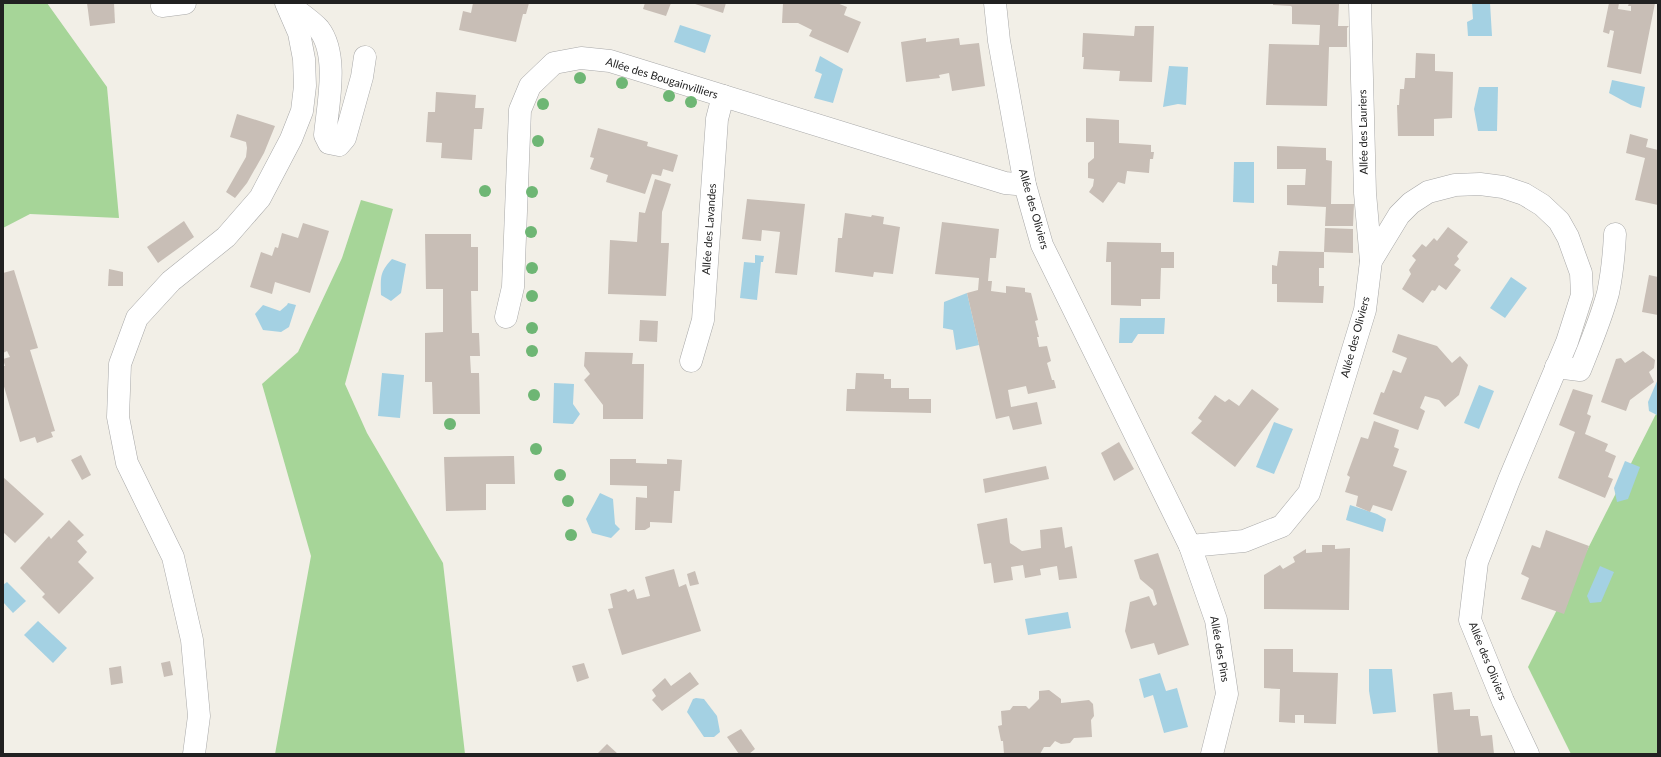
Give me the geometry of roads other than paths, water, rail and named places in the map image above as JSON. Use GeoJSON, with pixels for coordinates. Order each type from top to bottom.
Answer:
{"type":"FeatureCollection","features":[{"type":"Feature","properties":{"kind":"street"},"geometry":{"type":"LineString","coordinates":[[162,6],[185,3]]}},
{"type":"Feature","properties":{"kind":"street"},"geometry":{"type":"LineString","coordinates":[[286,3],[318,29],[326,42],[331,70],[324,134],[329,143],[339,145],[345,138],[362,77],[365,57]]}},
{"type":"Feature","properties":{"kind":"street"},"geometry":{"type":"LineString","coordinates":[[194,754],[199,716],[192,640],[173,558],[127,463],[118,417],[120,364],[137,318],[171,281],[226,237],[260,198],[291,140],[302,111],[305,86],[304,59],[299,33],[286,3]]}},
{"type":"Feature","properties":{"kind":"street","name":"Allée des Oliviers"},"geometry":{"type":"LineString","coordinates":[[995,3],[999,41],[1025,185],[1042,245],[1190,546],[1244,541],[1282,526],[1309,493],[1365,310],[1371,261],[1399,215],[1411,203],[1428,192],[1455,185],[1480,184],[1503,187],[1524,194],[1542,205],[1559,222],[1568,237],[1581,273],[1582,295],[1567,342],[1509,480],[1477,562],[1470,620],[1503,701],[1528,754]]}},
{"type":"Feature","properties":{"kind":"street","name":"Allée des Lauriers"},"geometry":{"type":"LineString","coordinates":[[1360,3],[1365,193],[1371,261]]}},
{"type":"Feature","properties":{"kind":"street","name":"Allée des Bougainvilliers"},"geometry":{"type":"LineString","coordinates":[[506,317],[513,287],[520,110],[526,92],[538,77],[554,63],[581,58],[610,61],[1005,183],[1025,185]]}},
{"type":"Feature","properties":{"kind":"street","name":"Allée des Lavandes"},"geometry":{"type":"LineString","coordinates":[[691,361],[703,320],[717,119],[723,96]]}},
{"type":"Feature","properties":{"kind":"street"},"geometry":{"type":"LineString","coordinates":[[1556,367],[1580,370],[1600,319],[1607,294],[1613,268],[1616,234]]}},
{"type":"Feature","properties":{"kind":"street","name":"Allée des Pins"},"geometry":{"type":"LineString","coordinates":[[1190,546],[1216,620],[1227,694],[1212,754]]}},
{"type":"Feature","properties":{"kind":"water"},"geometry":{"type":"Polygon","coordinates":[[[1472,3],[1490,3],[1492,36],[1468,36],[1467,22],[1473,19],[1472,3]]]}},
{"type":"Feature","properties":{"kind":"water"},"geometry":{"type":"Polygon","coordinates":[[[680,25],[711,35],[705,53],[674,42],[680,25]]]}},
{"type":"Feature","properties":{"kind":"water"},"geometry":{"type":"Polygon","coordinates":[[[820,56],[843,69],[833,103],[814,98],[822,74],[815,71],[820,56]]]}},
{"type":"Feature","properties":{"kind":"water"},"geometry":{"type":"Polygon","coordinates":[[[1169,66],[1188,67],[1186,105],[1178,104],[1163,107],[1169,66]]]}},
{"type":"Feature","properties":{"kind":"water"},"geometry":{"type":"Polygon","coordinates":[[[1612,80],[1645,87],[1641,108],[1631,105],[1609,93],[1612,80]]]}},
{"type":"Feature","properties":{"kind":"water"},"geometry":{"type":"Polygon","coordinates":[[[1479,87],[1498,87],[1497,131],[1478,131],[1474,109],[1479,87]]]}},
{"type":"Feature","properties":{"kind":"water"},"geometry":{"type":"Polygon","coordinates":[[[1234,162],[1254,162],[1254,203],[1233,202],[1234,162]]]}},
{"type":"Feature","properties":{"kind":"water"},"geometry":{"type":"Polygon","coordinates":[[[755,255],[764,256],[763,262],[761,262],[757,300],[740,298],[744,262],[755,263],[755,255]]]}},
{"type":"Feature","properties":{"kind":"water"},"geometry":{"type":"Polygon","coordinates":[[[392,259],[406,264],[401,293],[391,301],[381,295],[381,284],[383,272],[392,259]]]}},
{"type":"Feature","properties":{"kind":"water"},"geometry":{"type":"Polygon","coordinates":[[[1511,277],[1527,288],[1505,318],[1490,308],[1511,277]]]}},
{"type":"Feature","properties":{"kind":"water"},"geometry":{"type":"Polygon","coordinates":[[[967,293],[979,345],[956,350],[953,330],[943,328],[944,302],[967,293]]]}},
{"type":"Feature","properties":{"kind":"water"},"geometry":{"type":"Polygon","coordinates":[[[288,303],[296,305],[289,327],[281,332],[263,330],[255,314],[263,305],[280,311],[288,303]]]}},
{"type":"Feature","properties":{"kind":"water"},"geometry":{"type":"Polygon","coordinates":[[[1120,318],[1165,318],[1164,334],[1138,334],[1132,343],[1119,343],[1120,318]]]}},
{"type":"Feature","properties":{"kind":"water"},"geometry":{"type":"Polygon","coordinates":[[[382,373],[404,375],[400,418],[378,416],[382,373]]]}},
{"type":"Feature","properties":{"kind":"water"},"geometry":{"type":"Polygon","coordinates":[[[1658,379],[1657,415],[1649,411],[1648,402],[1658,379]]]}},
{"type":"Feature","properties":{"kind":"water"},"geometry":{"type":"Polygon","coordinates":[[[554,383],[574,384],[573,404],[580,414],[573,424],[553,423],[554,383]]]}},
{"type":"Feature","properties":{"kind":"water"},"geometry":{"type":"Polygon","coordinates":[[[1479,385],[1494,391],[1479,429],[1464,423],[1479,385]]]}},
{"type":"Feature","properties":{"kind":"water"},"geometry":{"type":"Polygon","coordinates":[[[1274,422],[1293,429],[1274,474],[1256,467],[1274,422]]]}},
{"type":"Feature","properties":{"kind":"water"},"geometry":{"type":"Polygon","coordinates":[[[1625,461],[1640,467],[1628,499],[1617,502],[1614,488],[1625,461]]]}},
{"type":"Feature","properties":{"kind":"water"},"geometry":{"type":"Polygon","coordinates":[[[600,493],[613,499],[615,524],[620,529],[611,538],[592,533],[586,519],[600,493]]]}},
{"type":"Feature","properties":{"kind":"water"},"geometry":{"type":"Polygon","coordinates":[[[1350,505],[1377,514],[1386,519],[1383,532],[1346,520],[1350,505]]]}},
{"type":"Feature","properties":{"kind":"water"},"geometry":{"type":"Polygon","coordinates":[[[1600,566],[1614,572],[1601,602],[1590,603],[1587,596],[1600,566]]]}},
{"type":"Feature","properties":{"kind":"water"},"geometry":{"type":"Polygon","coordinates":[[[7,582],[26,601],[13,613],[3,602],[3,585],[7,582]]]}},
{"type":"Feature","properties":{"kind":"water"},"geometry":{"type":"Polygon","coordinates":[[[1068,612],[1071,628],[1028,635],[1025,619],[1068,612]]]}},
{"type":"Feature","properties":{"kind":"water"},"geometry":{"type":"Polygon","coordinates":[[[38,621],[67,648],[53,663],[24,635],[38,621]]]}},
{"type":"Feature","properties":{"kind":"water"},"geometry":{"type":"Polygon","coordinates":[[[1369,669],[1392,669],[1396,712],[1373,714],[1369,691],[1369,669]]]}},
{"type":"Feature","properties":{"kind":"water"},"geometry":{"type":"Polygon","coordinates":[[[1160,673],[1166,691],[1177,688],[1188,727],[1164,733],[1153,695],[1144,698],[1139,679],[1160,673]]]}},
{"type":"Feature","properties":{"kind":"water"},"geometry":{"type":"Polygon","coordinates":[[[693,699],[704,699],[717,716],[720,732],[714,737],[704,737],[687,712],[693,699]]]}}]}
